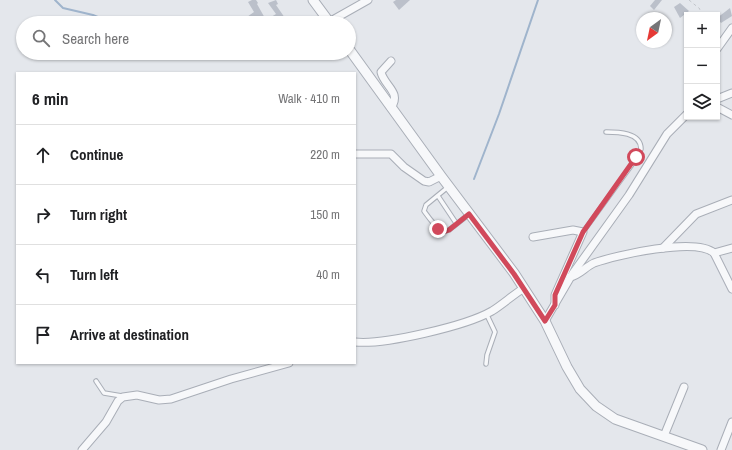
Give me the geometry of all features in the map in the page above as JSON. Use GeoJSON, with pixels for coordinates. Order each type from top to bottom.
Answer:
{"type":"FeatureCollection","features":[{"type":"Feature","properties":{"kind":"street"},"geometry":{"type":"LineString","coordinates":[[313,0],[325,16]]}},
{"type":"Feature","properties":{"kind":"street"},"geometry":{"type":"LineString","coordinates":[[340,16],[368,0]]}},
{"type":"Feature","properties":{"kind":"street"},"geometry":{"type":"LineString","coordinates":[[718,48],[732,28]]}},
{"type":"Feature","properties":{"kind":"street"},"geometry":{"type":"LineString","coordinates":[[356,59],[440,176],[524,288],[545,321],[573,378],[592,402],[615,419],[702,450]]}},
{"type":"Feature","properties":{"kind":"street"},"geometry":{"type":"LineString","coordinates":[[391,108],[395,100],[394,94],[381,72],[392,61]]}},
{"type":"Feature","properties":{"kind":"street"},"geometry":{"type":"LineString","coordinates":[[720,98],[732,93]]}},
{"type":"Feature","properties":{"kind":"street"},"geometry":{"type":"LineString","coordinates":[[720,109],[732,116]]}},
{"type":"Feature","properties":{"kind":"street"},"geometry":{"type":"LineString","coordinates":[[545,321],[570,277],[629,195],[667,134],[684,117]]}},
{"type":"Feature","properties":{"kind":"street"},"geometry":{"type":"LineString","coordinates":[[356,154],[388,153],[391,154],[404,167],[424,181],[430,182],[440,176]]}},
{"type":"Feature","properties":{"kind":"street"},"geometry":{"type":"LineString","coordinates":[[663,248],[696,214],[732,200]]}},
{"type":"Feature","properties":{"kind":"street"},"geometry":{"type":"LineString","coordinates":[[533,237],[573,230],[583,232],[555,295],[555,305]]}},
{"type":"Feature","properties":{"kind":"street"},"geometry":{"type":"LineString","coordinates":[[570,277],[600,261],[663,248],[691,246],[714,253],[732,289]]}},
{"type":"Feature","properties":{"kind":"street"},"geometry":{"type":"LineString","coordinates":[[714,253],[732,248]]}},
{"type":"Feature","properties":{"kind":"street"},"geometry":{"type":"LineString","coordinates":[[356,342],[376,342],[441,328],[486,313],[524,288]]}},
{"type":"Feature","properties":{"kind":"street"},"geometry":{"type":"LineString","coordinates":[[82,450],[106,422],[118,401],[123,396],[136,395],[159,400],[171,399],[231,379],[285,364]]}},
{"type":"Feature","properties":{"kind":"street"},"geometry":{"type":"LineString","coordinates":[[664,436],[684,387]]}},
{"type":"Feature","properties":{"kind":"street"},"geometry":{"type":"LineString","coordinates":[[721,450],[732,422]]}},
{"type":"Feature","properties":{"kind":"lane"},"geometry":{"type":"LineString","coordinates":[[583,232],[631,166],[641,149],[639,142],[630,134],[606,132]]}},
{"type":"Feature","properties":{"kind":"lane"},"geometry":{"type":"LineString","coordinates":[[448,186],[424,208],[426,214],[438,229],[443,232],[449,230],[469,214]]}},
{"type":"Feature","properties":{"kind":"lane"},"geometry":{"type":"LineString","coordinates":[[438,196],[456,223]]}},
{"type":"Feature","properties":{"kind":"lane"},"geometry":{"type":"LineString","coordinates":[[486,313],[496,332],[487,355],[486,364]]}},
{"type":"Feature","properties":{"kind":"lane"},"geometry":{"type":"LineString","coordinates":[[96,381],[104,393],[123,396]]}},
{"type":"Feature","properties":{"kind":"path"},"geometry":{"type":"LineString","coordinates":[[689,0],[700,9],[699,12]]}},
{"type":"Feature","properties":{"kind":"building"},"geometry":{"type":"Polygon","coordinates":[[[256,0],[264,16],[248,16],[254,12],[248,2],[256,0]]]}},
{"type":"Feature","properties":{"kind":"building"},"geometry":{"type":"Polygon","coordinates":[[[276,0],[278,4],[276,5],[284,16],[273,16],[276,14],[268,3],[276,0]]]}},
{"type":"Feature","properties":{"kind":"building"},"geometry":{"type":"Polygon","coordinates":[[[396,0],[410,0],[399,10],[393,2],[396,0]]]}},
{"type":"Feature","properties":{"kind":"building"},"geometry":{"type":"Polygon","coordinates":[[[655,0],[662,0],[654,10],[650,6],[655,0]]]}},
{"type":"Feature","properties":{"kind":"building"},"geometry":{"type":"Polygon","coordinates":[[[680,3],[689,11],[684,12],[684,15],[680,18],[674,7],[680,3]]]}},
{"type":"Feature","properties":{"kind":"building"},"geometry":{"type":"Polygon","coordinates":[[[730,8],[732,16],[721,23],[720,16],[730,8]]]}},
{"type":"Feature","properties":{"kind":"waterway"},"geometry":{"type":"LineString","coordinates":[[55,0],[63,8],[95,16]]}},
{"type":"Feature","properties":{"kind":"waterway"},"geometry":{"type":"LineString","coordinates":[[474,179],[499,114],[538,0]]}},
{"type":"Feature","properties":{"kind":"route"},"geometry":{"type":"LineString","coordinates":[[438,229],[443,232],[449,230],[469,214],[534,302],[545,321],[555,305],[555,295],[576,244],[636,157]]}}]}
